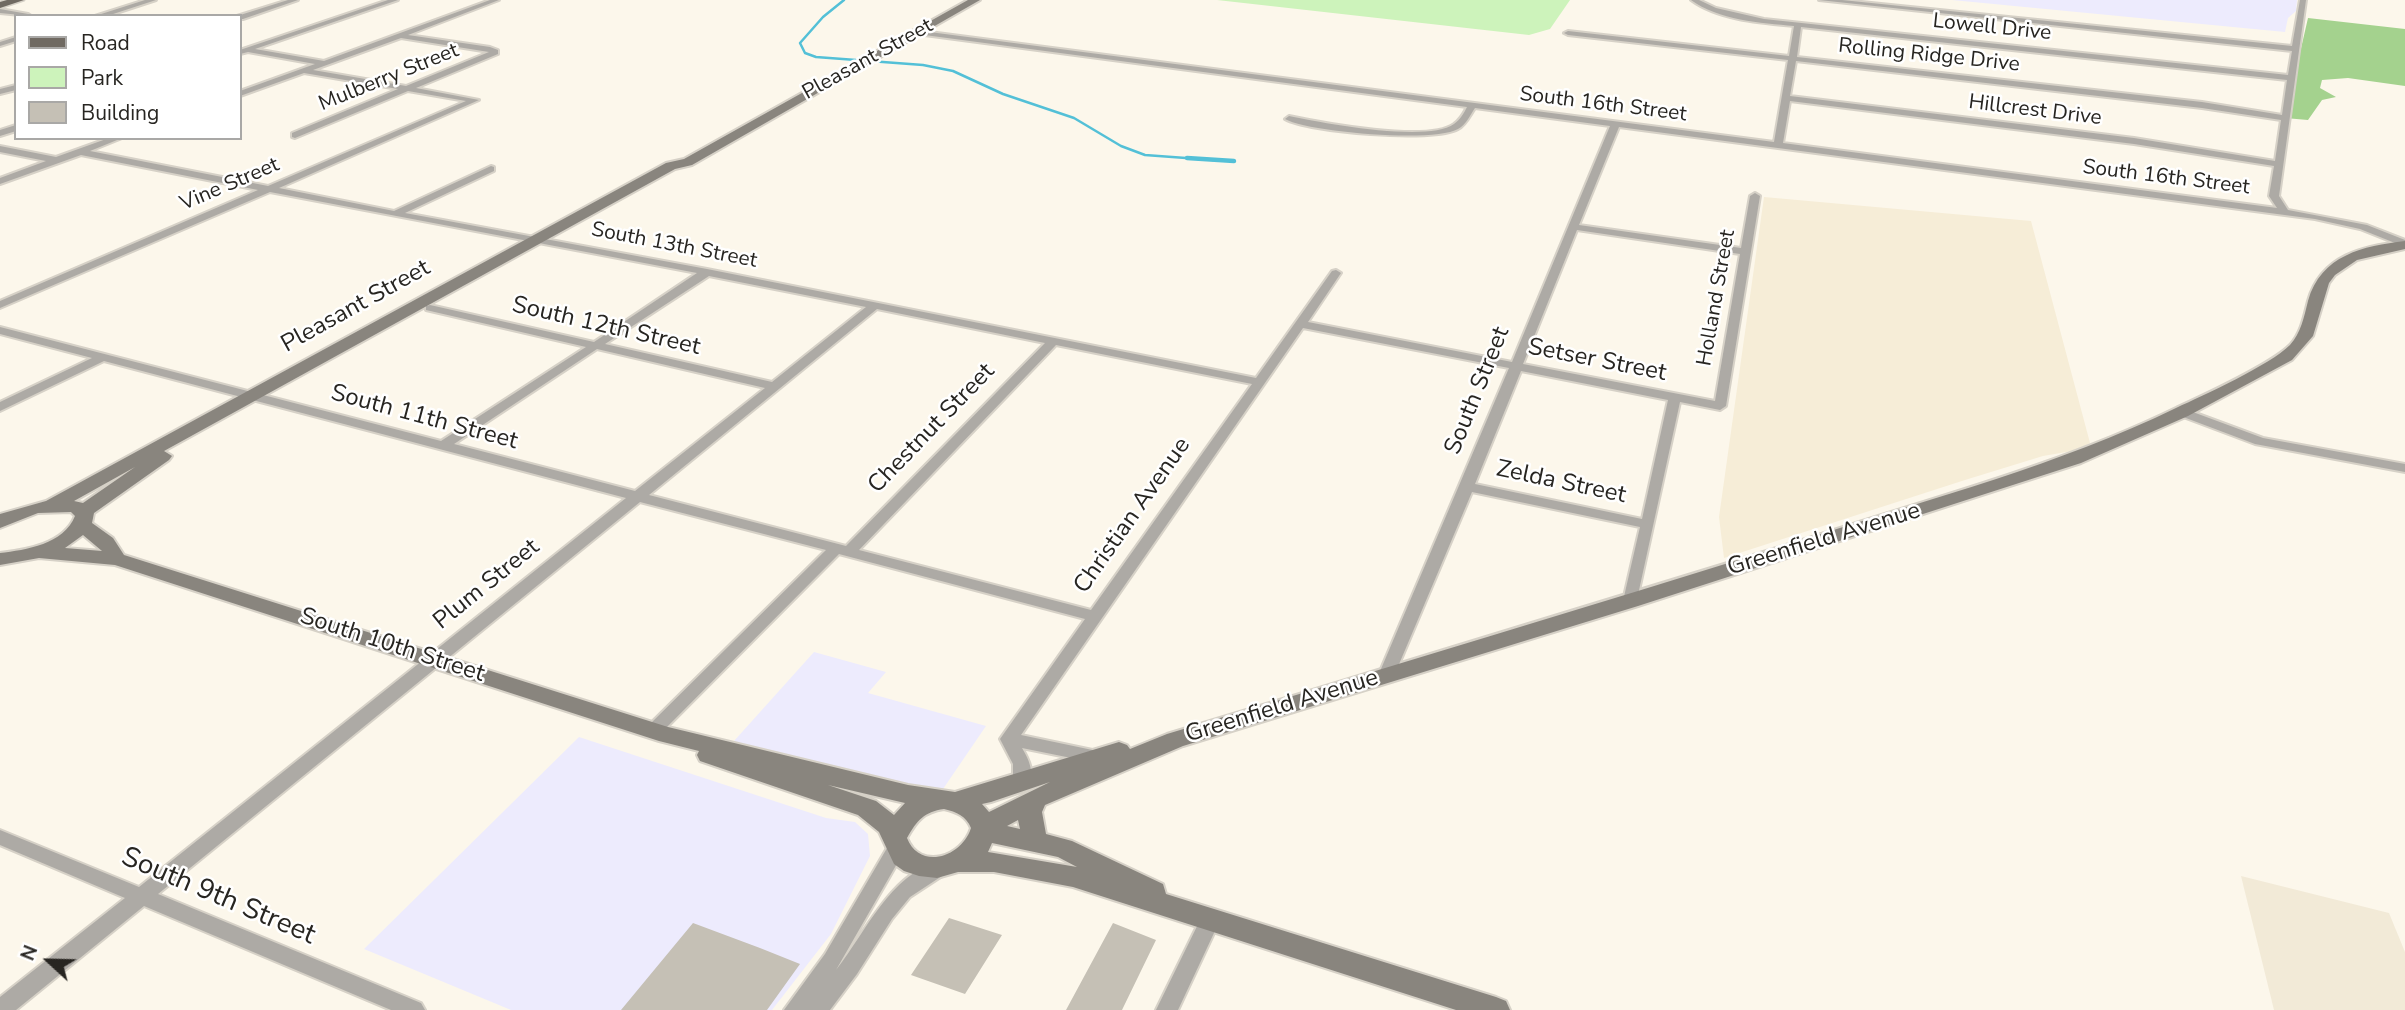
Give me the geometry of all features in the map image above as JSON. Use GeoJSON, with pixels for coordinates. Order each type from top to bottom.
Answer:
{"type":"FeatureCollection","features":[{"type":"Feature","properties":{"kind":"main road"},"geometry":{"type":"LineString","coordinates":[[0,5],[19,0]]}},
{"type":"Feature","properties":{"kind":"main road","name":"Pleasant Street"},"geometry":{"type":"LineString","coordinates":[[688,162],[975,0]]}},
{"type":"Feature","properties":{"kind":"main road","name":"Pleasant Street"},"geometry":{"type":"LineString","coordinates":[[35,553],[63,541],[83,518],[158,459],[255,398],[430,308],[543,241]]}},
{"type":"Feature","properties":{"kind":"main road","name":"Greenfield Avenue"},"geometry":{"type":"LineString","coordinates":[[950,800],[1029,790],[1175,740],[1631,601],[2076,459],[2182,412],[2268,368],[2301,345],[2312,321],[2317,294],[2329,271],[2348,259],[2371,250],[2405,244]]}},
{"type":"Feature","properties":{"kind":"main road"},"geometry":{"type":"LineString","coordinates":[[0,509],[26,510],[52,505],[77,507],[117,559]]}},
{"type":"Feature","properties":{"kind":"main road"},"geometry":{"type":"LineString","coordinates":[[0,522],[26,510]]}},
{"type":"Feature","properties":{"kind":"main road"},"geometry":{"type":"LineString","coordinates":[[0,559],[35,553]]}},
{"type":"Feature","properties":{"kind":"main road"},"geometry":{"type":"LineString","coordinates":[[0,571],[35,553]]}},
{"type":"Feature","properties":{"kind":"main road","name":"South 10th Street"},"geometry":{"type":"LineString","coordinates":[[35,553],[117,559],[660,733],[721,746],[904,795],[950,800]]}},
{"type":"Feature","properties":{"kind":"main road","name":"South 10th Street"},"geometry":{"type":"LineString","coordinates":[[660,733],[696,751],[867,808],[886,823],[896,843]]}},
{"type":"Feature","properties":{"kind":"main road","name":"Greenfield Avenue"},"geometry":{"type":"LineString","coordinates":[[983,829],[1029,790],[1097,758],[1175,740]]}},
{"type":"Feature","properties":{"kind":"main road"},"geometry":{"type":"LineString","coordinates":[[1029,790],[1029,812],[1035,841]]}},
{"type":"Feature","properties":{"kind":"main road"},"geometry":{"type":"LineString","coordinates":[[950,864],[975,849],[983,829],[982,820],[973,808],[950,800],[916,807],[905,816],[896,843],[903,858],[914,864],[950,864],[994,862],[1039,868],[1205,916],[1496,1010]]}},
{"type":"Feature","properties":{"kind":"main road"},"geometry":{"type":"LineString","coordinates":[[983,829],[1028,842],[1035,841],[1063,848],[1205,916]]}},
{"type":"Feature","properties":{"kind":"street"},"geometry":{"type":"LineString","coordinates":[[105,14],[153,0]]}},
{"type":"Feature","properties":{"kind":"street"},"geometry":{"type":"LineString","coordinates":[[242,16],[295,0]]}},
{"type":"Feature","properties":{"kind":"street"},"geometry":{"type":"LineString","coordinates":[[242,50],[395,0]]}},
{"type":"Feature","properties":{"kind":"street"},"geometry":{"type":"LineString","coordinates":[[242,93],[496,0]]}},
{"type":"Feature","properties":{"kind":"street","name":"Lowell Drive"},"geometry":{"type":"LineString","coordinates":[[1694,0],[1708,8],[1734,16],[1798,25],[2290,78]]}},
{"type":"Feature","properties":{"kind":"street"},"geometry":{"type":"LineString","coordinates":[[1822,0],[2295,49]]}},
{"type":"Feature","properties":{"kind":"street"},"geometry":{"type":"LineString","coordinates":[[2285,212],[2274,196],[2303,0]]}},
{"type":"Feature","properties":{"kind":"street"},"geometry":{"type":"LineString","coordinates":[[1778,145],[1798,25]]}},
{"type":"Feature","properties":{"kind":"street","name":"South 16th Street"},"geometry":{"type":"LineString","coordinates":[[917,32],[2285,212],[2348,223],[2405,244]]}},
{"type":"Feature","properties":{"kind":"street","name":"Rolling Ridge Drive"},"geometry":{"type":"LineString","coordinates":[[1568,33],[2202,105],[2285,118]]}},
{"type":"Feature","properties":{"kind":"street","name":"Mulberry Street"},"geometry":{"type":"LineString","coordinates":[[295,135],[495,52],[490,49],[397,36]]}},
{"type":"Feature","properties":{"kind":"street"},"geometry":{"type":"LineString","coordinates":[[242,50],[326,63]]}},
{"type":"Feature","properties":{"kind":"street"},"geometry":{"type":"LineString","coordinates":[[303,71],[410,89]]}},
{"type":"Feature","properties":{"kind":"street","name":"Vine Street"},"geometry":{"type":"LineString","coordinates":[[0,305],[475,100],[410,89]]}},
{"type":"Feature","properties":{"kind":"street","name":"Hillcrest Drive"},"geometry":{"type":"LineString","coordinates":[[1787,98],[2134,141],[2278,164]]}},
{"type":"Feature","properties":{"kind":"street"},"geometry":{"type":"LineString","coordinates":[[1289,119],[1357,129],[1433,133],[1457,126],[1472,106]]}},
{"type":"Feature","properties":{"kind":"street","name":"South Street"},"geometry":{"type":"LineString","coordinates":[[1386,676],[1517,367],[1615,125]]}},
{"type":"Feature","properties":{"kind":"street"},"geometry":{"type":"LineString","coordinates":[[0,181],[113,140]]}},
{"type":"Feature","properties":{"kind":"street"},"geometry":{"type":"LineString","coordinates":[[0,149],[56,161]]}},
{"type":"Feature","properties":{"kind":"street","name":"South 13th Street"},"geometry":{"type":"LineString","coordinates":[[81,152],[707,272],[1258,382]]}},
{"type":"Feature","properties":{"kind":"street","name":"Pleasant Street"},"geometry":{"type":"LineString","coordinates":[[52,505],[543,241],[671,166],[688,162]]}},
{"type":"Feature","properties":{"kind":"street"},"geometry":{"type":"LineString","coordinates":[[396,214],[491,169]]}},
{"type":"Feature","properties":{"kind":"street","name":"Holland Street"},"geometry":{"type":"LineString","coordinates":[[1720,406],[1755,196]]}},
{"type":"Feature","properties":{"kind":"street"},"geometry":{"type":"LineString","coordinates":[[1574,227],[1746,252]]}},
{"type":"Feature","properties":{"kind":"street"},"geometry":{"type":"LineString","coordinates":[[443,446],[707,272]]}},
{"type":"Feature","properties":{"kind":"street","name":"Christian Avenue"},"geometry":{"type":"LineString","coordinates":[[1009,739],[1336,273]]}},
{"type":"Feature","properties":{"kind":"street","name":"Plum Street"},"geometry":{"type":"LineString","coordinates":[[0,1010],[874,306]]}},
{"type":"Feature","properties":{"kind":"street","name":"South 12th Street"},"geometry":{"type":"LineString","coordinates":[[430,308],[774,386]]}},
{"type":"Feature","properties":{"kind":"street","name":"Setser Street"},"geometry":{"type":"LineString","coordinates":[[1302,324],[1720,406]]}},
{"type":"Feature","properties":{"kind":"street","name":"South 11th Street"},"geometry":{"type":"LineString","coordinates":[[0,330],[1095,616]]}},
{"type":"Feature","properties":{"kind":"street","name":"Chestnut Street"},"geometry":{"type":"LineString","coordinates":[[660,733],[1054,341]]}},
{"type":"Feature","properties":{"kind":"street"},"geometry":{"type":"LineString","coordinates":[[0,407],[103,357]]}},
{"type":"Feature","properties":{"kind":"street"},"geometry":{"type":"LineString","coordinates":[[1631,601],[1675,397]]}},
{"type":"Feature","properties":{"kind":"street"},"geometry":{"type":"LineString","coordinates":[[2182,412],[2260,441],[2405,468]]}},
{"type":"Feature","properties":{"kind":"street","name":"Zelda Street"},"geometry":{"type":"LineString","coordinates":[[1467,487],[1646,524]]}},
{"type":"Feature","properties":{"kind":"street"},"geometry":{"type":"LineString","coordinates":[[1009,739],[1097,758]]}},
{"type":"Feature","properties":{"kind":"street"},"geometry":{"type":"LineString","coordinates":[[1009,739],[1022,764],[1029,790]]}},
{"type":"Feature","properties":{"kind":"street","name":"South 9th Street"},"geometry":{"type":"LineString","coordinates":[[0,837],[143,895],[385,1005],[414,1010]]}},
{"type":"Feature","properties":{"kind":"street"},"geometry":{"type":"LineString","coordinates":[[795,1010],[834,957],[896,843]]}},
{"type":"Feature","properties":{"kind":"street"},"geometry":{"type":"LineString","coordinates":[[818,1010],[839,985],[885,913],[903,891],[950,864]]}},
{"type":"Feature","properties":{"kind":"street"},"geometry":{"type":"LineString","coordinates":[[1167,1010],[1205,916]]}},
{"type":"Feature","properties":{"kind":"shaded area"},"geometry":{"type":"Polygon","coordinates":[[[1952,0],[2297,0],[2296,11],[2288,18],[2285,32],[1952,0]]]}},
{"type":"Feature","properties":{"kind":"shaded area"},"geometry":{"type":"Polygon","coordinates":[[[1764,197],[2031,221],[2090,443],[2078,450],[2043,456],[1724,558],[1719,517],[1764,197]]]}},
{"type":"Feature","properties":{"kind":"shaded area"},"geometry":{"type":"Polygon","coordinates":[[[814,652],[886,672],[868,693],[986,726],[943,789],[888,783],[794,761],[734,741],[814,652]]]}},
{"type":"Feature","properties":{"kind":"shaded area"},"geometry":{"type":"Polygon","coordinates":[[[579,737],[826,818],[855,822],[868,834],[870,856],[831,934],[772,1010],[511,1010],[364,949],[579,737]]]}},
{"type":"Feature","properties":{"kind":"shaded area"},"geometry":{"type":"Polygon","coordinates":[[[2241,876],[2389,913],[2405,952],[2405,1010],[2274,1010],[2241,876]]]}},
{"type":"Feature","properties":{"kind":"green space"},"geometry":{"type":"Polygon","coordinates":[[[1217,0],[1570,0],[1550,29],[1529,35],[1217,0]]]}},
{"type":"Feature","properties":{"kind":"green space"},"geometry":{"type":"Polygon","coordinates":[[[2308,18],[2405,29],[2405,86],[2348,78],[2322,80],[2320,88],[2336,97],[2322,100],[2308,120],[2285,118],[2308,18]]]}},
{"type":"Feature","properties":{"kind":"building"},"geometry":{"type":"Polygon","coordinates":[[[949,918],[1002,935],[965,994],[911,975],[949,918]]]}},
{"type":"Feature","properties":{"kind":"building"},"geometry":{"type":"Polygon","coordinates":[[[693,923],[800,964],[767,1010],[621,1010],[693,923]]]}},
{"type":"Feature","properties":{"kind":"building"},"geometry":{"type":"Polygon","coordinates":[[[1113,923],[1156,940],[1122,1010],[1066,1010],[1113,923]]]}},
{"type":"Feature","properties":{"kind":"waterway"},"geometry":{"type":"LineString","coordinates":[[844,0],[823,17],[800,43],[805,53],[816,57],[923,65],[953,71],[1003,94],[1074,118],[1121,146],[1145,155],[1213,160]]}},
{"type":"Feature","properties":{"kind":"waterway"},"geometry":{"type":"LineString","coordinates":[[1187,158],[1234,161]]}}]}
